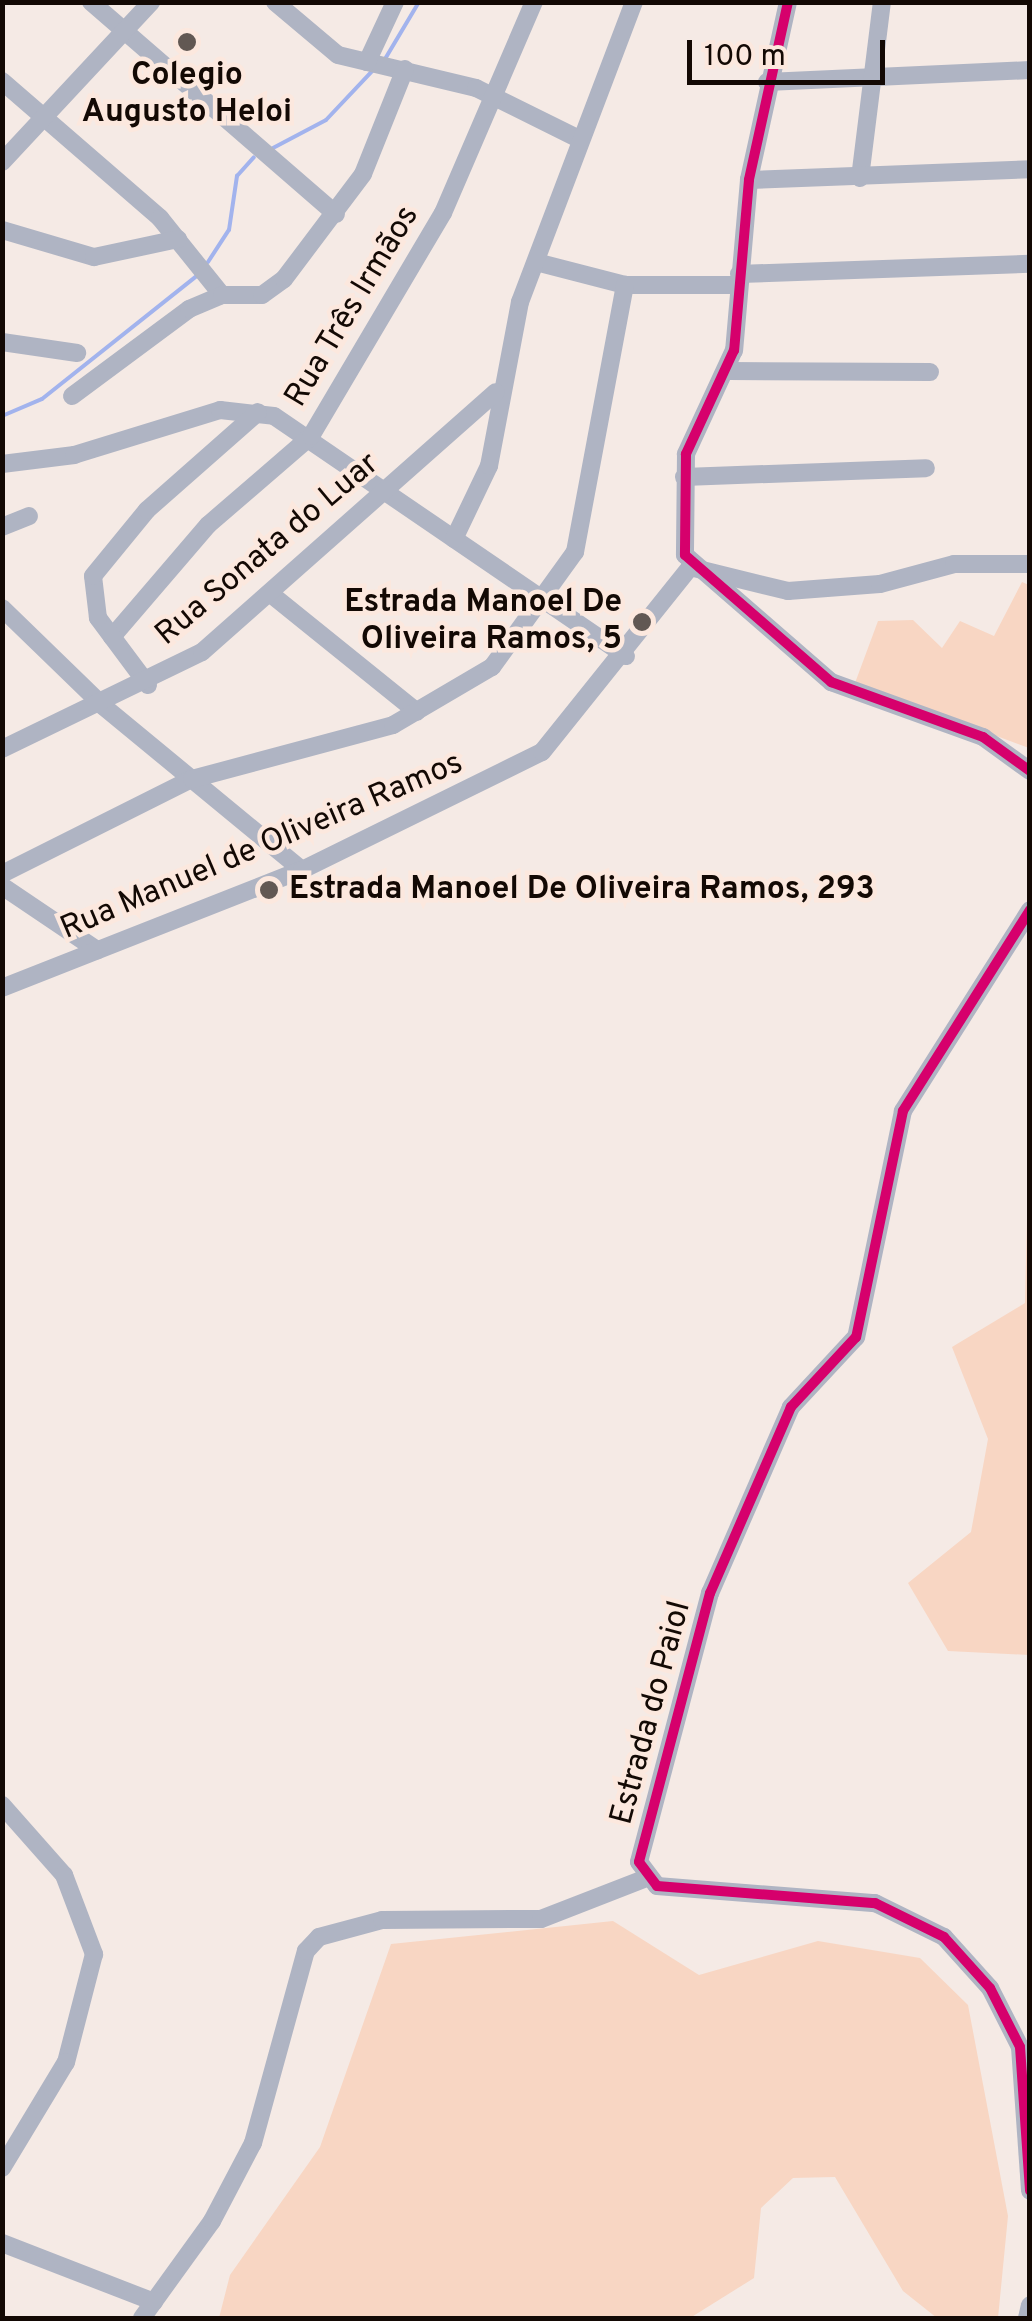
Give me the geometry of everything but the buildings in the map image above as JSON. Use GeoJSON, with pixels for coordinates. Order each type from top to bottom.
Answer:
{"type":"FeatureCollection","features":[{"type":"Feature","properties":{"kind":"street"},"geometry":{"type":"LineString","coordinates":[[91,2],[336,214]]}},
{"type":"Feature","properties":{"kind":"street"},"geometry":{"type":"LineString","coordinates":[[2,162],[152,2]]}},
{"type":"Feature","properties":{"kind":"street"},"geometry":{"type":"LineString","coordinates":[[275,2],[338,56],[403,69],[492,100],[577,138]]}},
{"type":"Feature","properties":{"kind":"street"},"geometry":{"type":"LineString","coordinates":[[370,62],[394,2]]}},
{"type":"Feature","properties":{"kind":"street","name":"Rua Três Irmãos"},"geometry":{"type":"LineString","coordinates":[[112,637],[208,525],[310,436],[444,214],[534,2]]}},
{"type":"Feature","properties":{"kind":"street"},"geometry":{"type":"LineString","coordinates":[[454,539],[489,466],[496,392],[577,138],[634,2]]}},
{"type":"Feature","properties":{"kind":"street"},"geometry":{"type":"LineString","coordinates":[[788,2],[748,180],[729,372],[696,423],[684,477],[690,567],[831,682],[983,737],[1030,772]]}},
{"type":"Feature","properties":{"kind":"street"},"geometry":{"type":"LineString","coordinates":[[860,178],[882,2]]}},
{"type":"Feature","properties":{"kind":"street"},"geometry":{"type":"LineString","coordinates":[[72,396],[168,321],[222,295],[272,290],[336,214],[403,69]]}},
{"type":"Feature","properties":{"kind":"street"},"geometry":{"type":"LineString","coordinates":[[767,82],[871,82],[1030,70]]}},
{"type":"Feature","properties":{"kind":"street"},"geometry":{"type":"LineString","coordinates":[[2,81],[178,239],[222,295]]}},
{"type":"Feature","properties":{"kind":"street"},"geometry":{"type":"LineString","coordinates":[[748,180],[1030,169]]}},
{"type":"Feature","properties":{"kind":"street"},"geometry":{"type":"LineString","coordinates":[[5,231],[94,257],[178,239]]}},
{"type":"Feature","properties":{"kind":"street"},"geometry":{"type":"LineString","coordinates":[[536,262],[625,285],[1030,264]]}},
{"type":"Feature","properties":{"kind":"street"},"geometry":{"type":"LineString","coordinates":[[2,874],[192,779],[418,712],[492,667],[546,600],[574,552],[625,285]]}},
{"type":"Feature","properties":{"kind":"street"},"geometry":{"type":"LineString","coordinates":[[2,342],[77,353]]}},
{"type":"Feature","properties":{"kind":"street"},"geometry":{"type":"LineString","coordinates":[[729,372],[930,372]]}},
{"type":"Feature","properties":{"kind":"street","name":"Rua Sonata do Luar"},"geometry":{"type":"LineString","coordinates":[[2,749],[148,685],[272,595],[390,493],[496,392]]}},
{"type":"Feature","properties":{"kind":"street"},"geometry":{"type":"LineString","coordinates":[[2,464],[74,455],[220,410],[258,412],[310,436],[626,656]]}},
{"type":"Feature","properties":{"kind":"street"},"geometry":{"type":"LineString","coordinates":[[148,685],[112,637],[91,590],[101,563],[258,412]]}},
{"type":"Feature","properties":{"kind":"street"},"geometry":{"type":"LineString","coordinates":[[684,477],[926,468]]}},
{"type":"Feature","properties":{"kind":"street"},"geometry":{"type":"LineString","coordinates":[[2,528],[29,516]]}},
{"type":"Feature","properties":{"kind":"street"},"geometry":{"type":"LineString","coordinates":[[690,567],[788,591],[880,584],[954,564],[1030,564]]}},
{"type":"Feature","properties":{"kind":"street","name":"Rua Manuel de Oliveira Ramos"},"geometry":{"type":"LineString","coordinates":[[2,988],[302,870],[542,752],[626,656],[690,567]]}},
{"type":"Feature","properties":{"kind":"street"},"geometry":{"type":"LineString","coordinates":[[272,595],[418,712]]}},
{"type":"Feature","properties":{"kind":"street"},"geometry":{"type":"LineString","coordinates":[[5,616],[103,706],[302,870]]}},
{"type":"Feature","properties":{"kind":"street"},"geometry":{"type":"LineString","coordinates":[[2,886],[97,950]]}},
{"type":"Feature","properties":{"kind":"street","name":"Estrada do Paiol"},"geometry":{"type":"LineString","coordinates":[[650,1883],[646,1824],[710,1593],[791,1407],[856,1337],[908,1098],[1030,910]]}},
{"type":"Feature","properties":{"kind":"street"},"geometry":{"type":"LineString","coordinates":[[2,1804],[64,1874],[94,1954],[66,2062],[2,2168]]}},
{"type":"Feature","properties":{"kind":"street"},"geometry":{"type":"LineString","coordinates":[[142,2318],[253,2142],[306,1951],[319,1937],[382,1920],[541,1919],[650,1883],[875,1903],[944,1937],[990,1988],[1020,2046],[1030,2190]]}},
{"type":"Feature","properties":{"kind":"street"},"geometry":{"type":"LineString","coordinates":[[2,2243],[154,2302]]}},
{"type":"Feature","properties":{"kind":"street"},"geometry":{"type":"LineString","coordinates":[[1027,2318],[1030,2305]]}},
{"type":"Feature","properties":{"kind":"shaded area"},"geometry":{"type":"Polygon","coordinates":[[[1022,582],[1029,585],[1029,748],[855,683],[878,621],[913,620],[942,648],[960,621],[994,636],[1022,582]]]}},
{"type":"Feature","properties":{"kind":"shaded area"},"geometry":{"type":"Polygon","coordinates":[[[1029,1133],[1029,1655],[948,1651],[908,1583],[971,1532],[988,1439],[952,1347],[1025,1303],[1029,1133]]]}},
{"type":"Feature","properties":{"kind":"shaded area"},"geometry":{"type":"Polygon","coordinates":[[[613,1921],[699,1975],[818,1941],[920,1958],[968,2005],[1008,2216],[998,2318],[937,2318],[903,2291],[835,2177],[793,2178],[761,2208],[754,2278],[690,2318],[219,2318],[230,2275],[320,2147],[391,1944],[613,1921]]]}},
{"type":"Feature","properties":{"kind":"waterway"},"geometry":{"type":"LineString","coordinates":[[385,59],[419,2]]}},
{"type":"Feature","properties":{"kind":"waterway"},"geometry":{"type":"LineString","coordinates":[[273,148],[326,120],[374,69]]}},
{"type":"Feature","properties":{"kind":"waterway"},"geometry":{"type":"LineString","coordinates":[[208,262],[229,230],[237,176],[254,157]]}},
{"type":"Feature","properties":{"kind":"waterway"},"geometry":{"type":"LineString","coordinates":[[2,416],[42,399],[199,274]]}},
{"type":"Feature","properties":{"kind":"cycle path"},"geometry":{"type":"LineString","coordinates":[[788,2],[749,180],[734,350],[686,454],[685,555],[831,682],[983,737],[1030,771]]}},
{"type":"Feature","properties":{"kind":"cycle path"},"geometry":{"type":"LineString","coordinates":[[1030,910],[903,1111],[856,1337],[791,1407],[710,1593],[639,1862],[657,1886],[875,1903],[944,1937],[990,1988],[1020,2047],[1030,2191]]}},
{"type":"Feature","properties":{"kind":"place","name":"Colegio Augusto Heloi"},"geometry":{"type":"Point","coordinates":[187,42]}},
{"type":"Feature","properties":{"kind":"place","name":"Estrada Manoel De Oliveira Ramos, 5"},"geometry":{"type":"Point","coordinates":[642,622]}},
{"type":"Feature","properties":{"kind":"place","name":"Estrada Manoel De Oliveira Ramos, 293"},"geometry":{"type":"Point","coordinates":[269,890]}}]}
